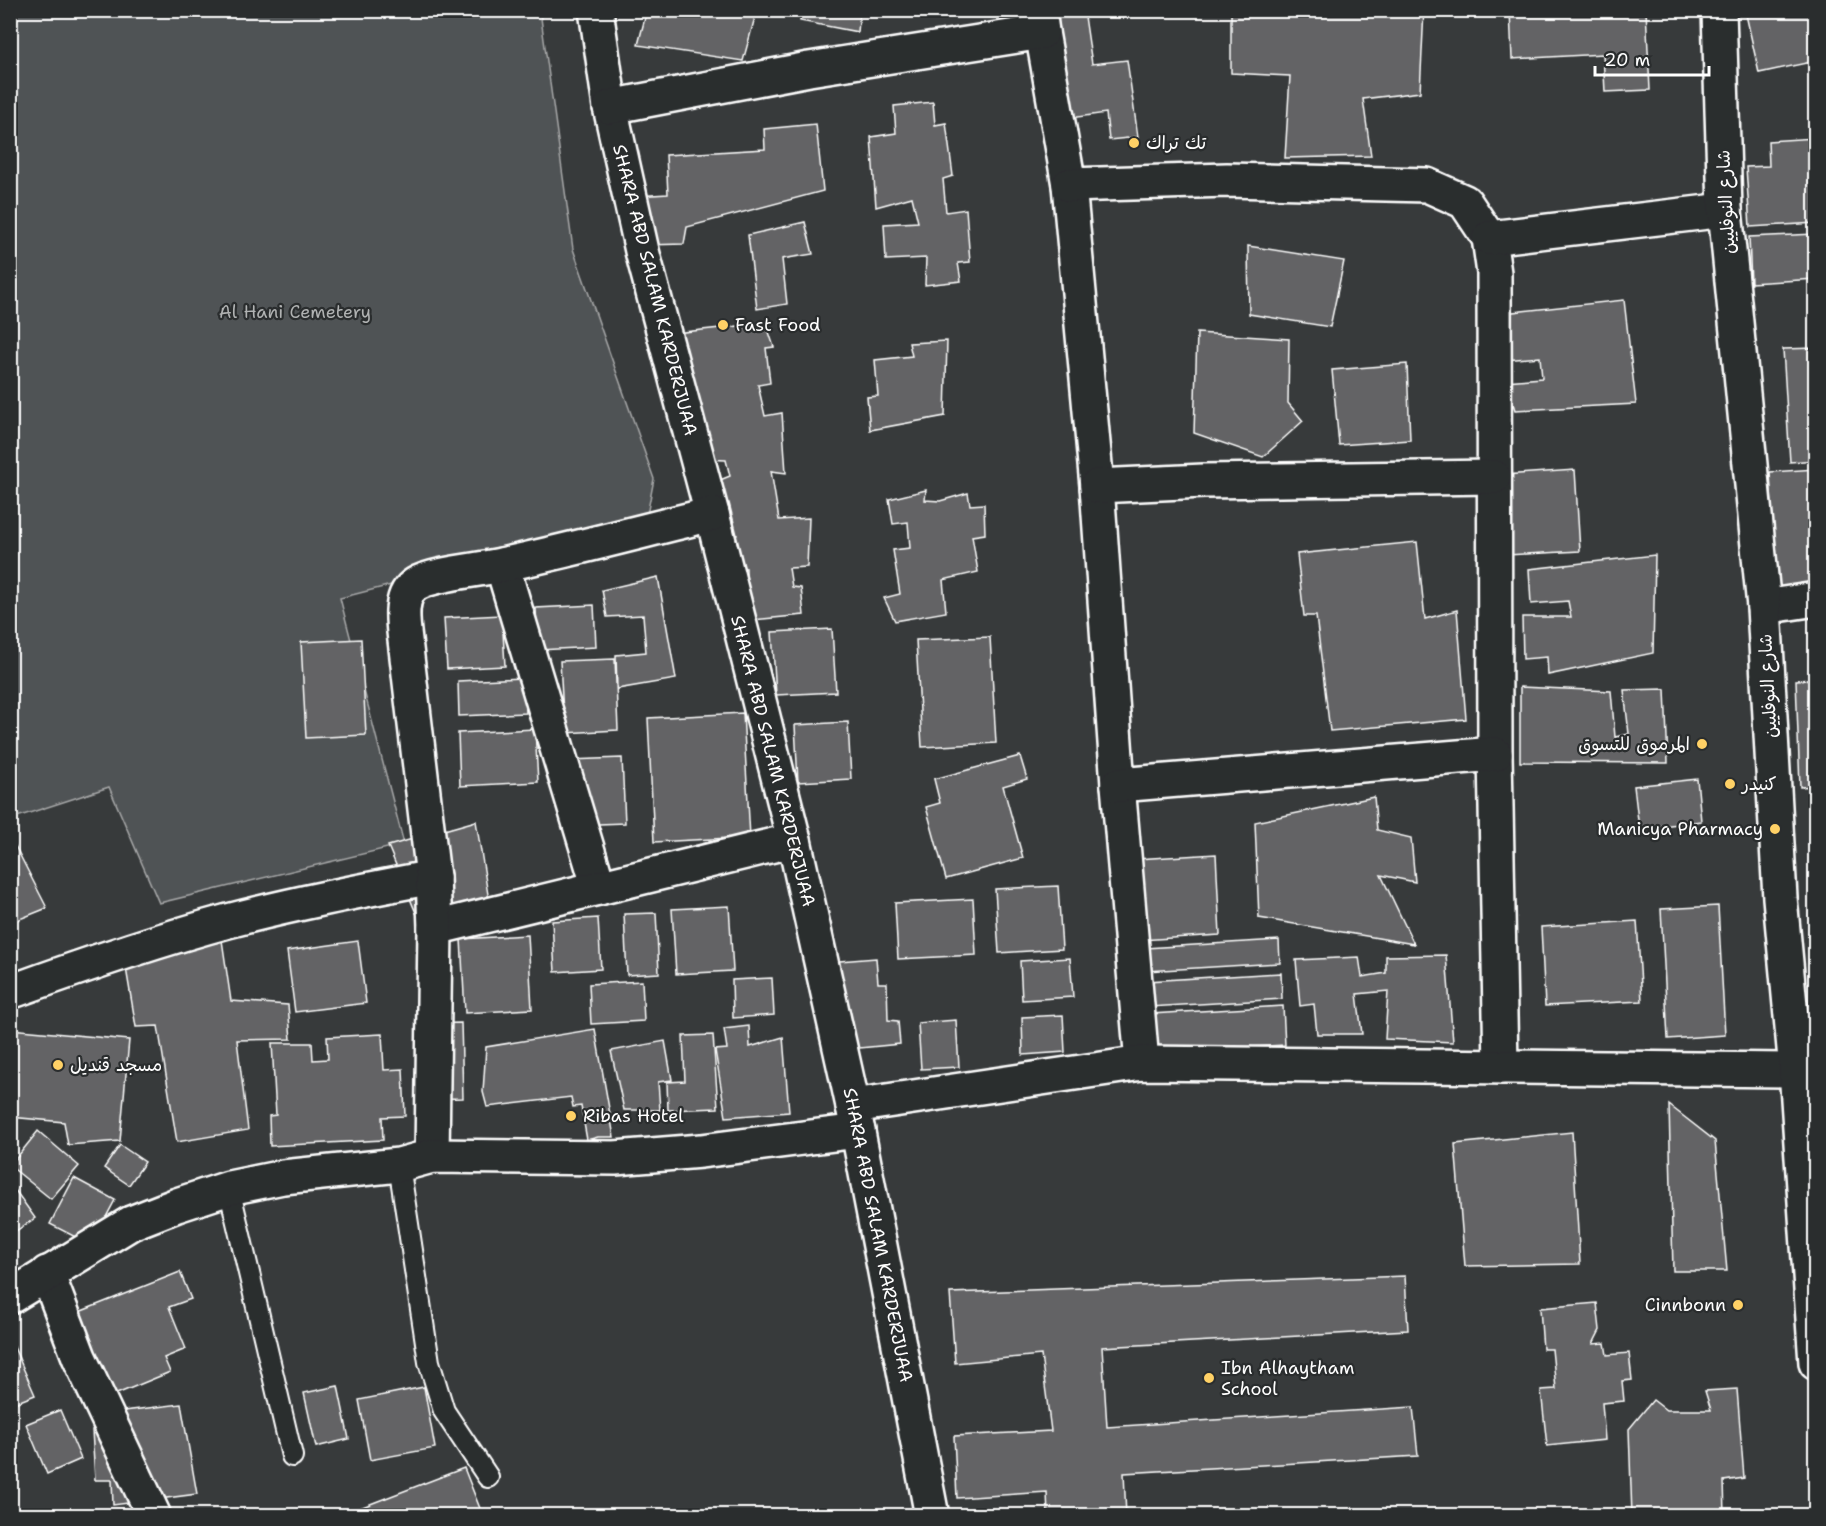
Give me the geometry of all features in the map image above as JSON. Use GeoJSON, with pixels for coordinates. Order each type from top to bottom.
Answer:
{"type":"FeatureCollection","features":[{"type":"Feature","properties":{"kind":"street","name":"SHARA ABD SALAM KARDERJUAA"},"geometry":{"type":"LineString","coordinates":[[596,10],[610,107],[642,251],[712,514],[794,840],[856,1119],[932,1515]]}},
{"type":"Feature","properties":{"kind":"street","name":"شارع النوفليين"},"geometry":{"type":"LineString","coordinates":[[1719,10],[1725,210],[1764,607],[1780,898],[1814,1309],[1815,1363]]}},
{"type":"Feature","properties":{"kind":"street"},"geometry":{"type":"LineString","coordinates":[[610,107],[1041,21],[1069,184],[1097,486],[1118,785],[1142,1063]]}},
{"type":"Feature","properties":{"kind":"street"},"geometry":{"type":"LineString","coordinates":[[1069,184],[1227,180],[1426,185],[1465,202],[1489,238],[1494,273],[1495,754],[1501,1067]]}},
{"type":"Feature","properties":{"kind":"street"},"geometry":{"type":"LineString","coordinates":[[1489,238],[1725,210]]}},
{"type":"Feature","properties":{"kind":"street"},"geometry":{"type":"LineString","coordinates":[[1097,486],[1204,481],[1494,477]]}},
{"type":"Feature","properties":{"kind":"street"},"geometry":{"type":"LineString","coordinates":[[432,1156],[435,928],[433,877],[403,610],[407,596],[414,585],[432,579],[502,565],[712,514]]}},
{"type":"Feature","properties":{"kind":"street"},"geometry":{"type":"LineString","coordinates":[[502,565],[599,888]]}},
{"type":"Feature","properties":{"kind":"street"},"geometry":{"type":"LineString","coordinates":[[1764,607],[1815,599]]}},
{"type":"Feature","properties":{"kind":"street"},"geometry":{"type":"LineString","coordinates":[[1118,785],[1495,754]]}},
{"type":"Feature","properties":{"kind":"street"},"geometry":{"type":"LineString","coordinates":[[435,928],[794,840]]}},
{"type":"Feature","properties":{"kind":"street"},"geometry":{"type":"LineString","coordinates":[[10,992],[97,961],[229,921],[433,877]]}},
{"type":"Feature","properties":{"kind":"street"},"geometry":{"type":"LineString","coordinates":[[10,1297],[131,1223],[229,1188],[283,1177],[399,1165],[432,1156],[615,1158],[701,1151],[1142,1063],[1796,1070]]}},
{"type":"Feature","properties":{"kind":"street"},"geometry":{"type":"LineString","coordinates":[[47,1273],[80,1357],[154,1515]]}},
{"type":"Feature","properties":{"kind":"lane"},"geometry":{"type":"LineString","coordinates":[[399,1165],[429,1362],[444,1411],[488,1477]]}},
{"type":"Feature","properties":{"kind":"lane"},"geometry":{"type":"LineString","coordinates":[[229,1188],[292,1456]]}},
{"type":"Feature","properties":{"kind":"green space","name":"Al Hani Cemetery"},"geometry":{"type":"Polygon","coordinates":[[[10,11],[540,11],[573,249],[654,479],[646,520],[340,598],[404,844],[159,903],[109,787],[11,819],[10,11]]]}},
{"type":"Feature","properties":{"kind":"building"},"geometry":{"type":"Polygon","coordinates":[[[647,10],[757,10],[743,61],[638,45],[647,10]]]}},
{"type":"Feature","properties":{"kind":"building"},"geometry":{"type":"Polygon","coordinates":[[[802,10],[860,10],[858,32],[800,21],[802,10]]]}},
{"type":"Feature","properties":{"kind":"building"},"geometry":{"type":"Polygon","coordinates":[[[1048,10],[1084,10],[1092,64],[1127,60],[1138,137],[1109,140],[1106,113],[1063,119],[1048,10]]]}},
{"type":"Feature","properties":{"kind":"building"},"geometry":{"type":"Polygon","coordinates":[[[1231,10],[1424,10],[1420,92],[1363,99],[1371,156],[1285,158],[1290,76],[1231,73],[1231,10]]]}},
{"type":"Feature","properties":{"kind":"building"},"geometry":{"type":"Polygon","coordinates":[[[1510,10],[1646,10],[1650,90],[1605,92],[1603,54],[1512,59],[1510,10]]]}},
{"type":"Feature","properties":{"kind":"building"},"geometry":{"type":"Polygon","coordinates":[[[1745,10],[1816,10],[1816,61],[1759,73],[1745,10]]]}},
{"type":"Feature","properties":{"kind":"building"},"geometry":{"type":"Polygon","coordinates":[[[933,102],[935,125],[946,123],[953,176],[943,179],[946,212],[966,209],[970,262],[958,263],[961,281],[925,285],[926,258],[886,260],[884,224],[918,222],[912,197],[876,207],[871,137],[896,133],[894,106],[933,102]]]}},
{"type":"Feature","properties":{"kind":"building"},"geometry":{"type":"Polygon","coordinates":[[[816,124],[823,191],[687,227],[684,244],[645,245],[636,196],[668,194],[666,155],[765,149],[764,129],[816,124]]]}},
{"type":"Feature","properties":{"kind":"building"},"geometry":{"type":"Polygon","coordinates":[[[1816,138],[1816,223],[1750,227],[1746,167],[1769,166],[1768,141],[1816,138]]]}},
{"type":"Feature","properties":{"kind":"building"},"geometry":{"type":"Polygon","coordinates":[[[805,222],[813,254],[782,259],[787,304],[757,309],[748,235],[805,222]]]}},
{"type":"Feature","properties":{"kind":"building"},"geometry":{"type":"Polygon","coordinates":[[[1816,234],[1816,279],[1751,283],[1749,237],[1816,234]]]}},
{"type":"Feature","properties":{"kind":"building"},"geometry":{"type":"Polygon","coordinates":[[[1248,246],[1344,261],[1330,327],[1249,314],[1248,246]]]}},
{"type":"Feature","properties":{"kind":"building"},"geometry":{"type":"Polygon","coordinates":[[[1624,300],[1636,404],[1515,410],[1506,381],[1542,378],[1540,357],[1505,360],[1504,313],[1624,300]]]}},
{"type":"Feature","properties":{"kind":"building"},"geometry":{"type":"Polygon","coordinates":[[[766,323],[774,347],[766,348],[770,383],[758,385],[765,416],[782,413],[786,473],[771,471],[779,520],[809,518],[807,567],[789,568],[792,587],[801,588],[804,615],[741,621],[746,592],[746,568],[729,567],[727,538],[737,535],[729,503],[717,503],[715,482],[730,476],[726,460],[703,459],[675,333],[766,323]]]}},
{"type":"Feature","properties":{"kind":"building"},"geometry":{"type":"Polygon","coordinates":[[[1197,333],[1289,339],[1288,403],[1303,421],[1263,457],[1194,433],[1197,333]]]}},
{"type":"Feature","properties":{"kind":"building"},"geometry":{"type":"Polygon","coordinates":[[[947,341],[945,416],[870,430],[867,397],[878,396],[875,360],[912,356],[909,343],[947,341]]]}},
{"type":"Feature","properties":{"kind":"building"},"geometry":{"type":"Polygon","coordinates":[[[1816,348],[1816,460],[1790,462],[1783,349],[1816,348]]]}},
{"type":"Feature","properties":{"kind":"building"},"geometry":{"type":"Polygon","coordinates":[[[1407,364],[1410,440],[1339,445],[1332,370],[1407,364]]]}},
{"type":"Feature","properties":{"kind":"building"},"geometry":{"type":"Polygon","coordinates":[[[1816,469],[1816,586],[1776,588],[1770,472],[1816,469]]]}},
{"type":"Feature","properties":{"kind":"building"},"geometry":{"type":"Polygon","coordinates":[[[1575,470],[1580,551],[1507,555],[1503,475],[1575,470]]]}},
{"type":"Feature","properties":{"kind":"building"},"geometry":{"type":"Polygon","coordinates":[[[926,490],[925,500],[940,501],[968,493],[970,505],[984,504],[985,534],[972,536],[978,572],[943,580],[946,612],[895,621],[884,598],[900,594],[893,550],[910,548],[908,522],[893,524],[889,499],[926,490]]]}},
{"type":"Feature","properties":{"kind":"building"},"geometry":{"type":"Polygon","coordinates":[[[1417,542],[1425,619],[1457,610],[1466,719],[1330,731],[1316,616],[1304,616],[1297,554],[1417,542]]]}},
{"type":"Feature","properties":{"kind":"building"},"geometry":{"type":"Polygon","coordinates":[[[1655,555],[1653,653],[1548,675],[1547,657],[1523,659],[1522,617],[1571,617],[1568,601],[1531,604],[1529,569],[1655,555]]]}},
{"type":"Feature","properties":{"kind":"building"},"geometry":{"type":"Polygon","coordinates":[[[658,577],[676,679],[617,689],[616,655],[646,652],[643,615],[607,617],[602,590],[658,577]]]}},
{"type":"Feature","properties":{"kind":"building"},"geometry":{"type":"Polygon","coordinates":[[[594,605],[596,647],[538,650],[536,608],[594,605]]]}},
{"type":"Feature","properties":{"kind":"building"},"geometry":{"type":"Polygon","coordinates":[[[502,615],[505,666],[447,669],[444,618],[502,615]]]}},
{"type":"Feature","properties":{"kind":"building"},"geometry":{"type":"Polygon","coordinates":[[[832,629],[836,692],[776,695],[772,632],[832,629]]]}},
{"type":"Feature","properties":{"kind":"building"},"geometry":{"type":"Polygon","coordinates":[[[990,637],[996,743],[922,747],[916,640],[990,637]]]}},
{"type":"Feature","properties":{"kind":"building"},"geometry":{"type":"Polygon","coordinates":[[[361,639],[366,735],[306,738],[301,642],[361,639]]]}},
{"type":"Feature","properties":{"kind":"building"},"geometry":{"type":"Polygon","coordinates":[[[615,659],[618,730],[564,733],[560,661],[615,659]]]}},
{"type":"Feature","properties":{"kind":"building"},"geometry":{"type":"Polygon","coordinates":[[[524,678],[526,713],[459,716],[458,681],[524,678]]]}},
{"type":"Feature","properties":{"kind":"building"},"geometry":{"type":"Polygon","coordinates":[[[1816,679],[1816,786],[1800,787],[1796,680],[1816,679]]]}},
{"type":"Feature","properties":{"kind":"building"},"geometry":{"type":"Polygon","coordinates":[[[1520,687],[1611,691],[1615,737],[1629,734],[1624,690],[1665,689],[1668,763],[1520,762],[1520,687]]]}},
{"type":"Feature","properties":{"kind":"building"},"geometry":{"type":"Polygon","coordinates":[[[743,713],[750,837],[654,842],[648,718],[743,713]]]}},
{"type":"Feature","properties":{"kind":"building"},"geometry":{"type":"Polygon","coordinates":[[[848,722],[851,779],[798,782],[795,725],[848,722]]]}},
{"type":"Feature","properties":{"kind":"building"},"geometry":{"type":"Polygon","coordinates":[[[535,729],[538,782],[460,786],[458,733],[535,729]]]}},
{"type":"Feature","properties":{"kind":"building"},"geometry":{"type":"Polygon","coordinates":[[[1020,756],[1027,779],[1003,786],[1023,858],[946,879],[926,807],[940,803],[934,779],[1020,756]]]}},
{"type":"Feature","properties":{"kind":"building"},"geometry":{"type":"Polygon","coordinates":[[[622,758],[625,823],[572,825],[569,760],[622,758]]]}},
{"type":"Feature","properties":{"kind":"building"},"geometry":{"type":"Polygon","coordinates":[[[1697,779],[1701,821],[1639,829],[1634,786],[1697,779]]]}},
{"type":"Feature","properties":{"kind":"building"},"geometry":{"type":"Polygon","coordinates":[[[1374,797],[1377,830],[1411,838],[1415,882],[1381,875],[1414,944],[1259,918],[1255,822],[1374,797]]]}},
{"type":"Feature","properties":{"kind":"building"},"geometry":{"type":"Polygon","coordinates":[[[476,821],[491,913],[429,944],[388,846],[476,821]]]}},
{"type":"Feature","properties":{"kind":"building"},"geometry":{"type":"Polygon","coordinates":[[[10,836],[47,908],[10,923],[10,836]]]}},
{"type":"Feature","properties":{"kind":"building"},"geometry":{"type":"Polygon","coordinates":[[[1216,854],[1220,935],[1140,940],[1136,859],[1216,854]]]}},
{"type":"Feature","properties":{"kind":"building"},"geometry":{"type":"Polygon","coordinates":[[[1058,886],[1062,949],[999,953],[995,889],[1058,886]]]}},
{"type":"Feature","properties":{"kind":"building"},"geometry":{"type":"Polygon","coordinates":[[[973,899],[976,955],[898,959],[895,903],[973,899]]]}},
{"type":"Feature","properties":{"kind":"building"},"geometry":{"type":"Polygon","coordinates":[[[729,906],[733,971],[676,974],[672,909],[729,906]]]}},
{"type":"Feature","properties":{"kind":"building"},"geometry":{"type":"Polygon","coordinates":[[[1718,906],[1725,1035],[1668,1039],[1661,909],[1718,906]]]}},
{"type":"Feature","properties":{"kind":"building"},"geometry":{"type":"Polygon","coordinates":[[[656,913],[659,973],[627,975],[624,914],[656,913]]]}},
{"type":"Feature","properties":{"kind":"building"},"geometry":{"type":"Polygon","coordinates":[[[598,918],[601,969],[555,972],[552,921],[598,918]]]}},
{"type":"Feature","properties":{"kind":"building"},"geometry":{"type":"Polygon","coordinates":[[[1637,921],[1642,1001],[1545,1006],[1541,927],[1637,921]]]}},
{"type":"Feature","properties":{"kind":"building"},"geometry":{"type":"Polygon","coordinates":[[[528,935],[532,1009],[465,1013],[461,939],[528,935]]]}},
{"type":"Feature","properties":{"kind":"building"},"geometry":{"type":"Polygon","coordinates":[[[222,940],[231,1001],[288,1005],[291,1039],[237,1040],[248,1130],[177,1142],[158,1026],[136,1027],[126,968],[222,940]]]}},
{"type":"Feature","properties":{"kind":"building"},"geometry":{"type":"Polygon","coordinates":[[[1279,940],[1280,963],[1146,971],[1145,948],[1279,940]]]}},
{"type":"Feature","properties":{"kind":"building"},"geometry":{"type":"Polygon","coordinates":[[[358,941],[366,1003],[295,1012],[287,951],[358,941]]]}},
{"type":"Feature","properties":{"kind":"building"},"geometry":{"type":"Polygon","coordinates":[[[1446,955],[1453,1042],[1385,1039],[1388,991],[1357,994],[1362,1034],[1317,1034],[1314,1004],[1300,1006],[1296,960],[1359,957],[1362,977],[1386,973],[1386,956],[1446,955]]]}},
{"type":"Feature","properties":{"kind":"building"},"geometry":{"type":"Polygon","coordinates":[[[876,958],[878,983],[887,983],[888,1020],[898,1021],[900,1044],[829,1051],[815,963],[876,958]]]}},
{"type":"Feature","properties":{"kind":"building"},"geometry":{"type":"Polygon","coordinates":[[[1070,958],[1073,997],[1022,1000],[1020,961],[1070,958]]]}},
{"type":"Feature","properties":{"kind":"building"},"geometry":{"type":"Polygon","coordinates":[[[1281,973],[1282,999],[1149,1007],[1147,981],[1281,973]]]}},
{"type":"Feature","properties":{"kind":"building"},"geometry":{"type":"Polygon","coordinates":[[[772,978],[774,1015],[733,1018],[732,980],[772,978]]]}},
{"type":"Feature","properties":{"kind":"building"},"geometry":{"type":"Polygon","coordinates":[[[642,981],[644,1021],[591,1024],[589,984],[642,981]]]}},
{"type":"Feature","properties":{"kind":"building"},"geometry":{"type":"Polygon","coordinates":[[[1283,1006],[1285,1045],[1153,1053],[1151,1014],[1283,1006]]]}},
{"type":"Feature","properties":{"kind":"building"},"geometry":{"type":"Polygon","coordinates":[[[1063,1015],[1065,1052],[1023,1055],[1022,1017],[1063,1015]]]}},
{"type":"Feature","properties":{"kind":"building"},"geometry":{"type":"Polygon","coordinates":[[[956,1020],[959,1067],[921,1069],[918,1023],[956,1020]]]}},
{"type":"Feature","properties":{"kind":"building"},"geometry":{"type":"Polygon","coordinates":[[[461,1023],[463,1098],[428,1099],[425,1024],[461,1023]]]}},
{"type":"Feature","properties":{"kind":"building"},"geometry":{"type":"Polygon","coordinates":[[[749,1026],[750,1047],[783,1037],[789,1112],[726,1117],[715,1050],[727,1049],[724,1029],[749,1026]]]}},
{"type":"Feature","properties":{"kind":"building"},"geometry":{"type":"Polygon","coordinates":[[[10,1029],[129,1040],[120,1141],[68,1145],[64,1122],[10,1117],[10,1029]]]}},
{"type":"Feature","properties":{"kind":"building"},"geometry":{"type":"Polygon","coordinates":[[[595,1029],[614,1137],[587,1140],[581,1106],[573,1107],[571,1097],[487,1107],[483,1092],[486,1047],[595,1029]]]}},
{"type":"Feature","properties":{"kind":"building"},"geometry":{"type":"Polygon","coordinates":[[[382,1034],[384,1070],[403,1069],[405,1116],[382,1117],[383,1140],[270,1146],[269,1116],[276,1115],[272,1043],[312,1043],[313,1060],[328,1059],[327,1037],[382,1034]]]}},
{"type":"Feature","properties":{"kind":"building"},"geometry":{"type":"Polygon","coordinates":[[[713,1035],[718,1108],[668,1110],[667,1082],[685,1081],[683,1036],[713,1035]]]}},
{"type":"Feature","properties":{"kind":"building"},"geometry":{"type":"Polygon","coordinates":[[[665,1041],[672,1080],[658,1082],[660,1110],[624,1110],[611,1051],[665,1041]]]}},
{"type":"Feature","properties":{"kind":"building"},"geometry":{"type":"Polygon","coordinates":[[[1669,1105],[1715,1141],[1727,1271],[1673,1271],[1669,1105]]]}},
{"type":"Feature","properties":{"kind":"building"},"geometry":{"type":"Polygon","coordinates":[[[38,1131],[79,1166],[51,1199],[10,1166],[38,1131]]]}},
{"type":"Feature","properties":{"kind":"building"},"geometry":{"type":"Polygon","coordinates":[[[1572,1132],[1580,1264],[1465,1266],[1455,1144],[1572,1132]]]}},
{"type":"Feature","properties":{"kind":"building"},"geometry":{"type":"Polygon","coordinates":[[[120,1145],[145,1162],[129,1185],[104,1168],[120,1145]]]}},
{"type":"Feature","properties":{"kind":"building"},"geometry":{"type":"Polygon","coordinates":[[[74,1178],[115,1200],[91,1245],[50,1224],[74,1178]]]}},
{"type":"Feature","properties":{"kind":"building"},"geometry":{"type":"Polygon","coordinates":[[[10,1183],[35,1218],[10,1235],[10,1183]]]}},
{"type":"Feature","properties":{"kind":"building"},"geometry":{"type":"Polygon","coordinates":[[[180,1272],[191,1299],[169,1307],[186,1349],[164,1358],[170,1372],[107,1398],[74,1314],[180,1272]]]}},
{"type":"Feature","properties":{"kind":"building"},"geometry":{"type":"Polygon","coordinates":[[[1405,1276],[1408,1330],[1102,1347],[1107,1427],[1413,1407],[1418,1456],[1124,1473],[1126,1516],[1048,1516],[1047,1492],[957,1498],[954,1436],[1051,1431],[1041,1355],[955,1363],[950,1293],[1405,1276]]]}},
{"type":"Feature","properties":{"kind":"building"},"geometry":{"type":"Polygon","coordinates":[[[1597,1303],[1600,1330],[1593,1344],[1605,1343],[1607,1355],[1629,1353],[1632,1380],[1622,1381],[1624,1401],[1602,1403],[1605,1440],[1547,1446],[1541,1390],[1556,1389],[1552,1349],[1543,1349],[1540,1308],[1597,1303]]]}},
{"type":"Feature","properties":{"kind":"building"},"geometry":{"type":"Polygon","coordinates":[[[10,1338],[35,1395],[10,1405],[10,1338]]]}},
{"type":"Feature","properties":{"kind":"building"},"geometry":{"type":"Polygon","coordinates":[[[338,1386],[349,1439],[316,1447],[304,1393],[338,1386]]]}},
{"type":"Feature","properties":{"kind":"building"},"geometry":{"type":"Polygon","coordinates":[[[424,1387],[435,1448],[370,1460],[359,1400],[424,1387]]]}},
{"type":"Feature","properties":{"kind":"building"},"geometry":{"type":"Polygon","coordinates":[[[1737,1389],[1744,1478],[1724,1481],[1725,1516],[1632,1516],[1629,1429],[1653,1400],[1666,1410],[1711,1410],[1705,1391],[1737,1389]]]}},
{"type":"Feature","properties":{"kind":"building"},"geometry":{"type":"Polygon","coordinates":[[[181,1404],[197,1494],[113,1505],[112,1480],[95,1480],[92,1430],[127,1426],[124,1411],[181,1404]]]}},
{"type":"Feature","properties":{"kind":"building"},"geometry":{"type":"Polygon","coordinates":[[[60,1410],[81,1459],[47,1474],[26,1424],[60,1410]]]}},
{"type":"Feature","properties":{"kind":"building"},"geometry":{"type":"Polygon","coordinates":[[[464,1468],[483,1516],[339,1516],[464,1468]]]}},
{"type":"Feature","properties":{"kind":"place","name":"تك تراك"},"geometry":{"type":"Point","coordinates":[1134,143]}},
{"type":"Feature","properties":{"kind":"place","name":"Fast Food"},"geometry":{"type":"Point","coordinates":[723,325]}},
{"type":"Feature","properties":{"kind":"place","name":"المرموق للتسوق"},"geometry":{"type":"Point","coordinates":[1702,744]}},
{"type":"Feature","properties":{"kind":"place","name":"كنيدر"},"geometry":{"type":"Point","coordinates":[1730,784]}},
{"type":"Feature","properties":{"kind":"place","name":"Manicya Pharmacy"},"geometry":{"type":"Point","coordinates":[1775,829]}},
{"type":"Feature","properties":{"kind":"place","name":"مسجد قنديل"},"geometry":{"type":"Point","coordinates":[58,1065]}},
{"type":"Feature","properties":{"kind":"place","name":"Ribas Hotel"},"geometry":{"type":"Point","coordinates":[571,1116]}},
{"type":"Feature","properties":{"kind":"place","name":"Cinnbonn"},"geometry":{"type":"Point","coordinates":[1738,1305]}},
{"type":"Feature","properties":{"kind":"place","name":"Ibn Alhaytham School"},"geometry":{"type":"Point","coordinates":[1209,1378]}}]}
